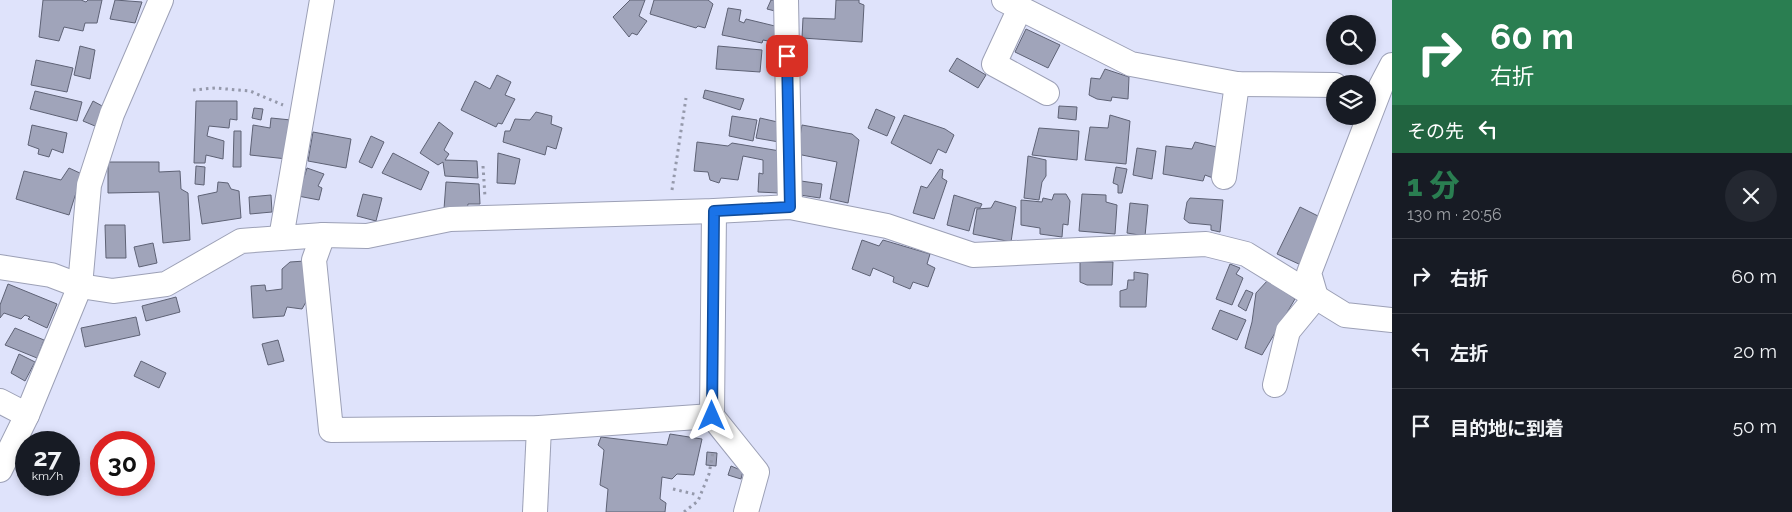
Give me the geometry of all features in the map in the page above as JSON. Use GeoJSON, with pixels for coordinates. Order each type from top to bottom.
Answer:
{"type":"FeatureCollection","features":[{"type":"Feature","properties":{"kind":"street"},"geometry":{"type":"LineString","coordinates":[[0,470],[27,415],[80,286],[88,185],[112,114],[161,0]]}},
{"type":"Feature","properties":{"kind":"street"},"geometry":{"type":"LineString","coordinates":[[281,238],[322,0]]}},
{"type":"Feature","properties":{"kind":"street"},"geometry":{"type":"LineString","coordinates":[[786,0],[790,207]]}},
{"type":"Feature","properties":{"kind":"street"},"geometry":{"type":"LineString","coordinates":[[1047,93],[994,64],[1012,4],[1131,64],[1237,84],[1326,85]]}},
{"type":"Feature","properties":{"kind":"street"},"geometry":{"type":"LineString","coordinates":[[1316,296],[1309,273],[1383,81]]}},
{"type":"Feature","properties":{"kind":"street"},"geometry":{"type":"LineString","coordinates":[[1224,177],[1237,84]]}},
{"type":"Feature","properties":{"kind":"street"},"geometry":{"type":"LineString","coordinates":[[0,267],[51,276],[80,286],[113,291],[166,284],[241,241],[323,235],[367,236],[450,219],[790,207],[886,226],[973,255],[1206,244],[1246,254],[1345,315],[1392,320]]}},
{"type":"Feature","properties":{"kind":"street"},"geometry":{"type":"LineString","coordinates":[[714,211],[712,416],[757,472],[746,512]]}},
{"type":"Feature","properties":{"kind":"street"},"geometry":{"type":"LineString","coordinates":[[323,235],[314,260],[330,430],[539,428],[712,416]]}},
{"type":"Feature","properties":{"kind":"street"},"geometry":{"type":"LineString","coordinates":[[1275,385],[1288,331],[1316,296]]}},
{"type":"Feature","properties":{"kind":"street"},"geometry":{"type":"LineString","coordinates":[[0,402],[27,415]]}},
{"type":"Feature","properties":{"kind":"street"},"geometry":{"type":"LineString","coordinates":[[535,512],[539,428]]}},
{"type":"Feature","properties":{"kind":"path"},"geometry":{"type":"LineString","coordinates":[[193,90],[215,88],[250,90],[281,105],[303,111]]}},
{"type":"Feature","properties":{"kind":"path"},"geometry":{"type":"LineString","coordinates":[[669,212],[686,98]]}},
{"type":"Feature","properties":{"kind":"path"},"geometry":{"type":"LineString","coordinates":[[483,166],[486,218]]}},
{"type":"Feature","properties":{"kind":"path"},"geometry":{"type":"LineString","coordinates":[[684,512],[698,501],[709,474],[714,449],[712,416]]}},
{"type":"Feature","properties":{"kind":"path"},"geometry":{"type":"LineString","coordinates":[[673,489],[698,495]]}},
{"type":"Feature","properties":{"kind":"building"},"geometry":{"type":"Polygon","coordinates":[[[43,0],[81,0],[86,2],[88,0],[102,0],[97,23],[85,23],[83,31],[64,27],[59,41],[39,37],[43,0]]]}},
{"type":"Feature","properties":{"kind":"building"},"geometry":{"type":"Polygon","coordinates":[[[115,0],[142,2],[135,23],[110,19],[115,0]]]}},
{"type":"Feature","properties":{"kind":"building"},"geometry":{"type":"Polygon","coordinates":[[[630,0],[645,0],[639,16],[647,21],[637,35],[632,33],[629,37],[613,17],[630,0]]]}},
{"type":"Feature","properties":{"kind":"building"},"geometry":{"type":"Polygon","coordinates":[[[654,0],[708,0],[713,4],[705,28],[698,26],[696,28],[650,14],[654,0]]]}},
{"type":"Feature","properties":{"kind":"building"},"geometry":{"type":"Polygon","coordinates":[[[771,0],[779,0],[775,11],[767,9],[771,0]]]}},
{"type":"Feature","properties":{"kind":"building"},"geometry":{"type":"Polygon","coordinates":[[[836,0],[859,0],[859,3],[864,5],[862,42],[802,38],[803,18],[835,19],[836,0]]]}},
{"type":"Feature","properties":{"kind":"building"},"geometry":{"type":"Polygon","coordinates":[[[728,8],[741,10],[739,21],[744,23],[746,19],[779,27],[778,43],[763,40],[762,43],[722,35],[728,8]]]}},
{"type":"Feature","properties":{"kind":"building"},"geometry":{"type":"Polygon","coordinates":[[[1026,29],[1060,45],[1048,68],[1015,52],[1026,29]]]}},
{"type":"Feature","properties":{"kind":"building"},"geometry":{"type":"Polygon","coordinates":[[[80,46],[95,50],[90,79],[74,75],[80,46]]]}},
{"type":"Feature","properties":{"kind":"building"},"geometry":{"type":"Polygon","coordinates":[[[718,46],[762,50],[760,72],[716,69],[718,46]]]}},
{"type":"Feature","properties":{"kind":"building"},"geometry":{"type":"Polygon","coordinates":[[[957,58],[986,75],[978,88],[949,71],[957,58]]]}},
{"type":"Feature","properties":{"kind":"building"},"geometry":{"type":"Polygon","coordinates":[[[36,60],[73,68],[67,92],[31,85],[36,60]]]}},
{"type":"Feature","properties":{"kind":"building"},"geometry":{"type":"Polygon","coordinates":[[[1105,69],[1129,77],[1128,99],[1112,97],[1111,101],[1097,99],[1089,95],[1091,78],[1100,79],[1105,69]]]}},
{"type":"Feature","properties":{"kind":"building"},"geometry":{"type":"Polygon","coordinates":[[[497,75],[511,82],[505,95],[515,99],[502,124],[498,123],[496,127],[461,110],[475,81],[490,89],[497,75]]]}},
{"type":"Feature","properties":{"kind":"building"},"geometry":{"type":"Polygon","coordinates":[[[705,90],[744,99],[740,110],[703,98],[705,90]]]}},
{"type":"Feature","properties":{"kind":"building"},"geometry":{"type":"Polygon","coordinates":[[[35,91],[82,102],[77,121],[30,109],[35,91]]]}},
{"type":"Feature","properties":{"kind":"building"},"geometry":{"type":"Polygon","coordinates":[[[93,101],[104,107],[95,126],[83,121],[93,101]]]}},
{"type":"Feature","properties":{"kind":"building"},"geometry":{"type":"Polygon","coordinates":[[[196,101],[237,101],[237,120],[230,119],[229,128],[209,126],[207,136],[224,141],[223,159],[206,155],[205,163],[194,163],[196,101]]]}},
{"type":"Feature","properties":{"kind":"building"},"geometry":{"type":"Polygon","coordinates":[[[1059,106],[1077,107],[1076,120],[1058,118],[1059,106]]]}},
{"type":"Feature","properties":{"kind":"building"},"geometry":{"type":"Polygon","coordinates":[[[254,108],[263,109],[261,120],[252,118],[254,108]]]}},
{"type":"Feature","properties":{"kind":"building"},"geometry":{"type":"Polygon","coordinates":[[[876,109],[895,117],[887,136],[868,128],[876,109]]]}},
{"type":"Feature","properties":{"kind":"building"},"geometry":{"type":"Polygon","coordinates":[[[536,112],[552,116],[551,124],[562,128],[556,149],[547,146],[545,155],[503,142],[505,131],[510,131],[515,119],[530,120],[536,112]]]}},
{"type":"Feature","properties":{"kind":"building"},"geometry":{"type":"Polygon","coordinates":[[[904,115],[945,129],[954,135],[946,153],[938,149],[931,164],[891,143],[904,115]]]}},
{"type":"Feature","properties":{"kind":"building"},"geometry":{"type":"Polygon","coordinates":[[[1110,115],[1130,121],[1126,164],[1085,160],[1090,127],[1108,128],[1110,115]]]}},
{"type":"Feature","properties":{"kind":"building"},"geometry":{"type":"Polygon","coordinates":[[[732,116],[757,120],[753,141],[729,136],[732,116]]]}},
{"type":"Feature","properties":{"kind":"building"},"geometry":{"type":"Polygon","coordinates":[[[271,118],[291,120],[287,159],[250,155],[253,125],[270,128],[271,118]]]}},
{"type":"Feature","properties":{"kind":"building"},"geometry":{"type":"Polygon","coordinates":[[[760,118],[782,123],[779,142],[756,138],[760,118]]]}},
{"type":"Feature","properties":{"kind":"building"},"geometry":{"type":"Polygon","coordinates":[[[439,122],[453,133],[444,150],[449,154],[445,160],[477,161],[478,178],[445,176],[443,162],[438,165],[420,153],[439,122]]]}},
{"type":"Feature","properties":{"kind":"building"},"geometry":{"type":"Polygon","coordinates":[[[32,125],[67,133],[63,153],[52,149],[49,157],[38,154],[39,149],[28,145],[32,125]]]}},
{"type":"Feature","properties":{"kind":"building"},"geometry":{"type":"Polygon","coordinates":[[[802,125],[852,134],[859,140],[848,203],[830,199],[837,162],[797,154],[802,125]]]}},
{"type":"Feature","properties":{"kind":"building"},"geometry":{"type":"Polygon","coordinates":[[[1039,128],[1079,131],[1077,160],[1032,155],[1039,128]]]}},
{"type":"Feature","properties":{"kind":"building"},"geometry":{"type":"Polygon","coordinates":[[[234,131],[241,131],[241,167],[233,167],[234,131]]]}},
{"type":"Feature","properties":{"kind":"building"},"geometry":{"type":"Polygon","coordinates":[[[313,132],[351,139],[346,168],[308,161],[313,132]]]}},
{"type":"Feature","properties":{"kind":"building"},"geometry":{"type":"Polygon","coordinates":[[[371,136],[384,142],[372,168],[359,162],[371,136]]]}},
{"type":"Feature","properties":{"kind":"building"},"geometry":{"type":"Polygon","coordinates":[[[697,142],[728,146],[732,143],[780,151],[779,193],[758,192],[759,173],[763,174],[763,160],[743,156],[738,180],[721,178],[719,183],[710,180],[708,172],[694,171],[697,142]]]}},
{"type":"Feature","properties":{"kind":"building"},"geometry":{"type":"Polygon","coordinates":[[[1195,142],[1217,147],[1213,178],[1205,175],[1203,181],[1163,174],[1166,146],[1192,149],[1195,142]]]}},
{"type":"Feature","properties":{"kind":"building"},"geometry":{"type":"Polygon","coordinates":[[[1137,148],[1156,151],[1152,179],[1133,175],[1137,148]]]}},
{"type":"Feature","properties":{"kind":"building"},"geometry":{"type":"Polygon","coordinates":[[[393,153],[429,172],[421,190],[382,173],[393,153]]]}},
{"type":"Feature","properties":{"kind":"building"},"geometry":{"type":"Polygon","coordinates":[[[498,153],[520,159],[515,184],[497,183],[498,153]]]}},
{"type":"Feature","properties":{"kind":"building"},"geometry":{"type":"Polygon","coordinates":[[[1028,156],[1046,160],[1046,176],[1042,182],[1039,200],[1024,198],[1028,156]]]}},
{"type":"Feature","properties":{"kind":"building"},"geometry":{"type":"Polygon","coordinates":[[[108,162],[159,162],[159,172],[180,171],[181,189],[188,193],[190,240],[163,243],[159,192],[108,193],[108,162]]]}},
{"type":"Feature","properties":{"kind":"building"},"geometry":{"type":"Polygon","coordinates":[[[196,166],[205,167],[204,185],[195,184],[196,166]]]}},
{"type":"Feature","properties":{"kind":"building"},"geometry":{"type":"Polygon","coordinates":[[[1116,167],[1127,169],[1122,193],[1118,193],[1118,185],[1113,183],[1116,167]]]}},
{"type":"Feature","properties":{"kind":"building"},"geometry":{"type":"Polygon","coordinates":[[[69,168],[82,174],[69,215],[16,199],[24,171],[61,180],[69,168]]]}},
{"type":"Feature","properties":{"kind":"building"},"geometry":{"type":"Polygon","coordinates":[[[307,168],[324,174],[318,186],[322,188],[319,200],[298,196],[307,168]]]}},
{"type":"Feature","properties":{"kind":"building"},"geometry":{"type":"Polygon","coordinates":[[[940,169],[943,170],[942,178],[947,181],[934,219],[913,213],[921,186],[927,188],[940,169]]]}},
{"type":"Feature","properties":{"kind":"building"},"geometry":{"type":"Polygon","coordinates":[[[801,181],[822,184],[820,198],[800,195],[801,181]]]}},
{"type":"Feature","properties":{"kind":"building"},"geometry":{"type":"Polygon","coordinates":[[[218,182],[228,183],[231,189],[239,191],[241,218],[202,224],[198,196],[217,192],[218,182]]]}},
{"type":"Feature","properties":{"kind":"building"},"geometry":{"type":"Polygon","coordinates":[[[446,182],[479,184],[480,204],[468,204],[467,210],[444,209],[446,182]]]}},
{"type":"Feature","properties":{"kind":"building"},"geometry":{"type":"Polygon","coordinates":[[[363,194],[382,198],[376,221],[357,216],[363,194]]]}},
{"type":"Feature","properties":{"kind":"building"},"geometry":{"type":"Polygon","coordinates":[[[1054,194],[1066,194],[1070,201],[1068,225],[1063,224],[1062,237],[1040,234],[1040,228],[1021,225],[1021,200],[1042,202],[1043,198],[1052,200],[1054,194]]]}},
{"type":"Feature","properties":{"kind":"building"},"geometry":{"type":"Polygon","coordinates":[[[1082,194],[1106,195],[1106,202],[1117,205],[1115,234],[1079,231],[1082,194]]]}},
{"type":"Feature","properties":{"kind":"building"},"geometry":{"type":"Polygon","coordinates":[[[271,195],[272,212],[250,214],[249,197],[271,195]]]}},
{"type":"Feature","properties":{"kind":"building"},"geometry":{"type":"Polygon","coordinates":[[[954,195],[982,204],[980,208],[975,208],[969,231],[947,225],[954,195]]]}},
{"type":"Feature","properties":{"kind":"building"},"geometry":{"type":"Polygon","coordinates":[[[1190,198],[1223,200],[1220,232],[1211,230],[1211,225],[1189,223],[1184,219],[1187,202],[1190,198]]]}},
{"type":"Feature","properties":{"kind":"building"},"geometry":{"type":"Polygon","coordinates":[[[995,201],[1016,207],[1011,242],[973,234],[977,209],[991,208],[995,201]]]}},
{"type":"Feature","properties":{"kind":"building"},"geometry":{"type":"Polygon","coordinates":[[[1130,203],[1148,205],[1145,236],[1127,233],[1130,203]]]}},
{"type":"Feature","properties":{"kind":"building"},"geometry":{"type":"Polygon","coordinates":[[[1300,207],[1324,219],[1301,265],[1277,254],[1300,207]]]}},
{"type":"Feature","properties":{"kind":"building"},"geometry":{"type":"Polygon","coordinates":[[[105,225],[125,225],[126,258],[106,258],[105,225]]]}},
{"type":"Feature","properties":{"kind":"building"},"geometry":{"type":"Polygon","coordinates":[[[862,240],[879,246],[883,240],[930,254],[927,264],[935,268],[928,287],[913,282],[910,289],[893,282],[894,277],[873,268],[870,276],[852,269],[862,240]]]}},
{"type":"Feature","properties":{"kind":"building"},"geometry":{"type":"Polygon","coordinates":[[[153,243],[157,263],[139,267],[134,247],[153,243]]]}},
{"type":"Feature","properties":{"kind":"building"},"geometry":{"type":"Polygon","coordinates":[[[305,261],[306,302],[302,309],[287,307],[284,316],[253,318],[251,286],[265,285],[266,291],[282,289],[282,269],[290,262],[305,261]]]}},
{"type":"Feature","properties":{"kind":"building"},"geometry":{"type":"Polygon","coordinates":[[[1080,262],[1113,262],[1112,285],[1087,285],[1080,282],[1080,262]]]}},
{"type":"Feature","properties":{"kind":"building"},"geometry":{"type":"Polygon","coordinates":[[[1230,264],[1240,268],[1236,274],[1243,278],[1232,305],[1216,299],[1230,264]]]}},
{"type":"Feature","properties":{"kind":"building"},"geometry":{"type":"Polygon","coordinates":[[[1134,272],[1148,274],[1146,307],[1120,307],[1120,291],[1127,289],[1128,280],[1134,280],[1134,272]]]}},
{"type":"Feature","properties":{"kind":"building"},"geometry":{"type":"Polygon","coordinates":[[[1268,280],[1295,299],[1262,355],[1245,348],[1252,322],[1256,293],[1268,280]]]}},
{"type":"Feature","properties":{"kind":"building"},"geometry":{"type":"Polygon","coordinates":[[[8,284],[57,304],[47,328],[28,319],[30,317],[25,315],[21,319],[4,313],[0,318],[0,305],[8,284]]]}},
{"type":"Feature","properties":{"kind":"building"},"geometry":{"type":"Polygon","coordinates":[[[1246,290],[1253,293],[1246,311],[1238,306],[1246,290]]]}},
{"type":"Feature","properties":{"kind":"building"},"geometry":{"type":"Polygon","coordinates":[[[176,297],[180,312],[146,321],[142,306],[176,297]]]}},
{"type":"Feature","properties":{"kind":"building"},"geometry":{"type":"Polygon","coordinates":[[[1220,310],[1246,320],[1237,340],[1212,329],[1220,310]]]}},
{"type":"Feature","properties":{"kind":"building"},"geometry":{"type":"Polygon","coordinates":[[[136,317],[140,335],[85,347],[81,328],[136,317]]]}},
{"type":"Feature","properties":{"kind":"building"},"geometry":{"type":"Polygon","coordinates":[[[15,328],[44,340],[37,358],[5,345],[15,328]]]}},
{"type":"Feature","properties":{"kind":"building"},"geometry":{"type":"Polygon","coordinates":[[[278,340],[284,361],[268,365],[262,344],[278,340]]]}},
{"type":"Feature","properties":{"kind":"building"},"geometry":{"type":"Polygon","coordinates":[[[19,354],[35,362],[25,381],[11,373],[19,354]]]}},
{"type":"Feature","properties":{"kind":"building"},"geometry":{"type":"Polygon","coordinates":[[[141,361],[166,373],[159,388],[134,376],[141,361]]]}},
{"type":"Feature","properties":{"kind":"building"},"geometry":{"type":"Polygon","coordinates":[[[670,434],[702,439],[694,475],[677,474],[672,479],[662,477],[660,499],[666,503],[665,512],[606,512],[608,489],[600,485],[604,450],[598,445],[601,437],[667,445],[670,434]]]}},
{"type":"Feature","properties":{"kind":"building"},"geometry":{"type":"Polygon","coordinates":[[[707,452],[717,453],[716,466],[706,465],[707,452]]]}},
{"type":"Feature","properties":{"kind":"building"},"geometry":{"type":"Polygon","coordinates":[[[731,466],[743,471],[741,479],[728,475],[731,466]]]}},
{"type":"Feature","properties":{"kind":"route"},"geometry":{"type":"LineString","coordinates":[[712,416],[714,211],[790,207],[787,56]]}}]}
